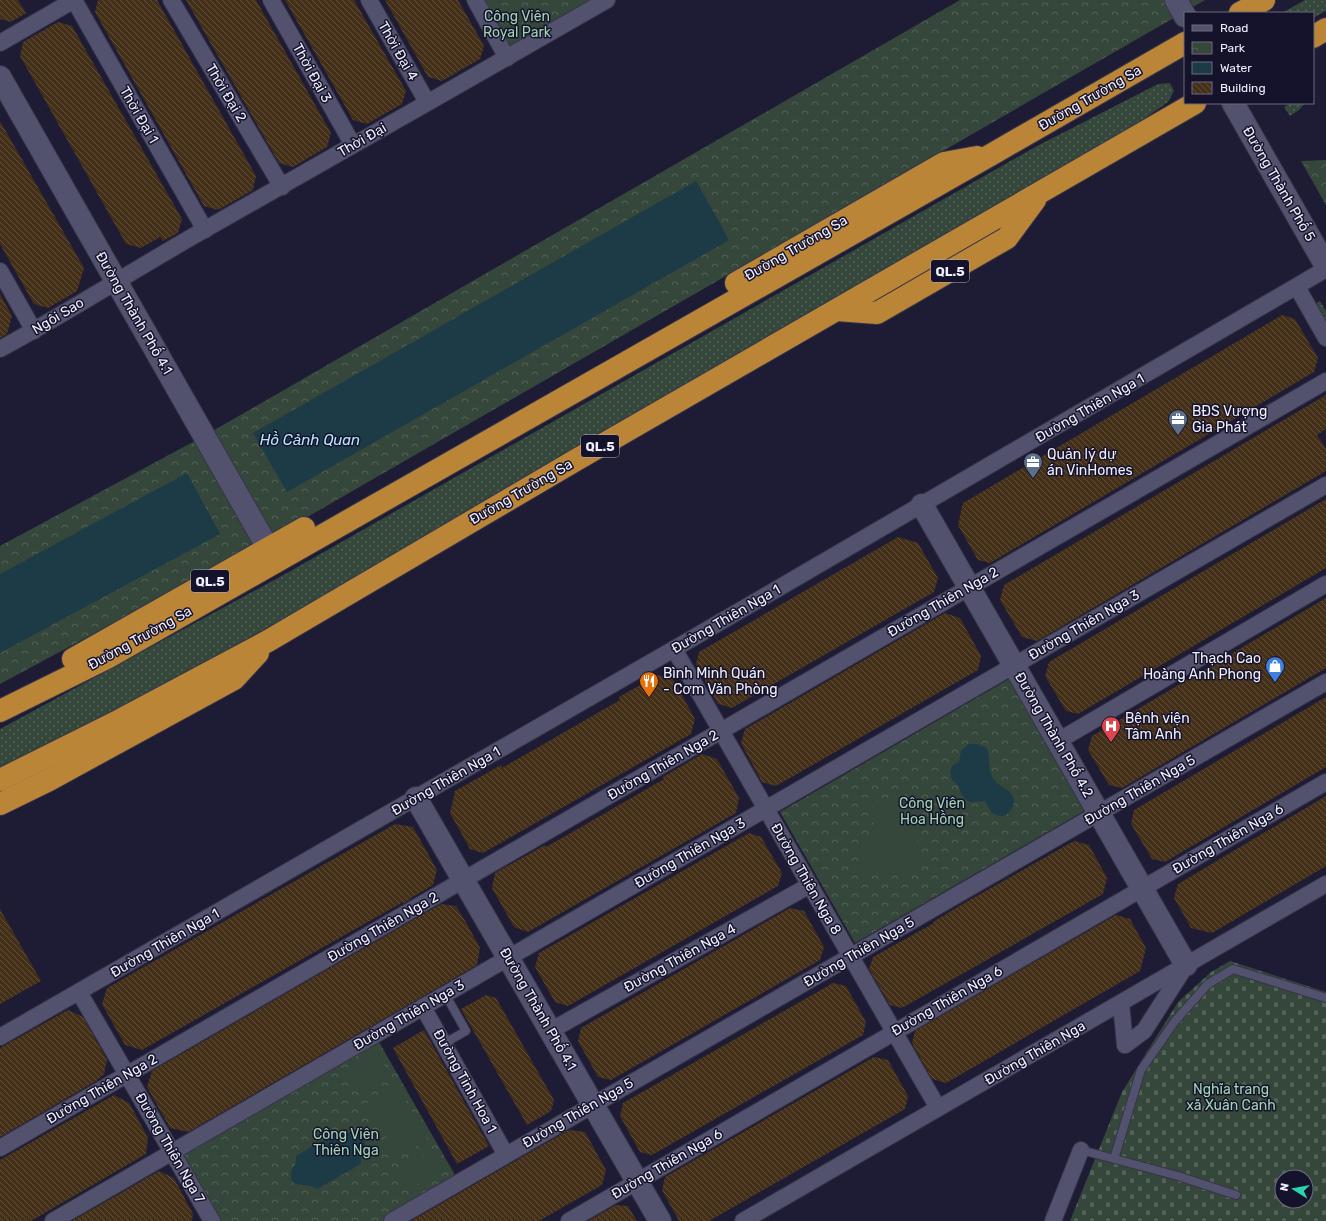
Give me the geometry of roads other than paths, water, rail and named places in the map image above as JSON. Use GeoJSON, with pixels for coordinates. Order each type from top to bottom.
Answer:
{"type":"FeatureCollection","features":[{"type":"Feature","properties":{"kind":"highway"},"geometry":{"type":"LineString","coordinates":[[1242,12],[1264,0]]}},
{"type":"Feature","properties":{"kind":"highway"},"geometry":{"type":"LineString","coordinates":[[1314,35],[1326,29]]}},
{"type":"Feature","properties":{"kind":"highway","name":"Đường Trường Sa"},"geometry":{"type":"LineString","coordinates":[[0,711],[106,658],[994,154],[1184,44]]}},
{"type":"Feature","properties":{"kind":"highway","name":"Đường Trường Sa"},"geometry":{"type":"LineString","coordinates":[[0,780],[120,720],[268,641],[576,460],[1194,104]]}},
{"type":"Feature","properties":{"kind":"highway","name":"Đường Trường Sa"},"geometry":{"type":"LineString","coordinates":[[0,698],[58,668],[268,548],[373,491],[424,477]]}},
{"type":"Feature","properties":{"kind":"highway","name":"Đường Trường Sa"},"geometry":{"type":"LineString","coordinates":[[0,804],[49,780],[234,679],[268,641]]}},
{"type":"Feature","properties":{"kind":"street"},"geometry":{"type":"LineString","coordinates":[[0,43],[74,0]]}},
{"type":"Feature","properties":{"kind":"street","name":"Thời Đại 1"},"geometry":{"type":"LineString","coordinates":[[74,0],[204,230]]}},
{"type":"Feature","properties":{"kind":"street","name":"Thời Đại 2"},"geometry":{"type":"LineString","coordinates":[[171,0],[282,187]]}},
{"type":"Feature","properties":{"kind":"street","name":"Thời Đại 3"},"geometry":{"type":"LineString","coordinates":[[271,0],[353,145]]}},
{"type":"Feature","properties":{"kind":"street","name":"Thời Đại 4"},"geometry":{"type":"LineString","coordinates":[[369,0],[427,102]]}},
{"type":"Feature","properties":{"kind":"street"},"geometry":{"type":"LineString","coordinates":[[475,0],[507,58]]}},
{"type":"Feature","properties":{"kind":"street","name":"Thời Đại"},"geometry":{"type":"LineString","coordinates":[[116,281],[608,0]]}},
{"type":"Feature","properties":{"kind":"street"},"geometry":{"type":"LineString","coordinates":[[1176,0],[1184,14]]}},
{"type":"Feature","properties":{"kind":"street","name":"Đường Thành Phố 4.1"},"geometry":{"type":"LineString","coordinates":[[0,77],[268,548]]}},
{"type":"Feature","properties":{"kind":"street","name":"Đường Thành Phố 5"},"geometry":{"type":"LineString","coordinates":[[1234,104],[1326,266]]}},
{"type":"Feature","properties":{"kind":"street","name":"Đường Thiên Nga 1"},"geometry":{"type":"LineString","coordinates":[[0,1037],[674,649],[1326,269]]}},
{"type":"Feature","properties":{"kind":"street"},"geometry":{"type":"LineString","coordinates":[[0,271],[34,331]]}},
{"type":"Feature","properties":{"kind":"street","name":"Ngôi Sao"},"geometry":{"type":"LineString","coordinates":[[0,350],[116,281]]}},
{"type":"Feature","properties":{"kind":"street"},"geometry":{"type":"LineString","coordinates":[[1297,286],[1326,338]]}},
{"type":"Feature","properties":{"kind":"street","name":"Đường Thiên Nga 2"},"geometry":{"type":"LineString","coordinates":[[0,1148],[1326,381]]}},
{"type":"Feature","properties":{"kind":"street","name":"Đường Thiên Nga 3"},"geometry":{"type":"LineString","coordinates":[[53,1221],[1326,485]]}},
{"type":"Feature","properties":{"kind":"street","name":"Đường Thành Phố 4.2"},"geometry":{"type":"LineString","coordinates":[[922,505],[1186,965]]}},
{"type":"Feature","properties":{"kind":"street"},"geometry":{"type":"LineString","coordinates":[[1058,741],[1326,584]]}},
{"type":"Feature","properties":{"kind":"street","name":"Đường Thiên Nga 8"},"geometry":{"type":"LineString","coordinates":[[674,649],[938,1108]]}},
{"type":"Feature","properties":{"kind":"street","name":"Đường Thiên Nga 5"},"geometry":{"type":"LineString","coordinates":[[392,1221],[1326,682]]}},
{"type":"Feature","properties":{"kind":"street","name":"Đường Thiên Nga 6"},"geometry":{"type":"LineString","coordinates":[[569,1221],[1326,782]]}},
{"type":"Feature","properties":{"kind":"street","name":"Đường Thành Phố 4.1"},"geometry":{"type":"LineString","coordinates":[[416,798],[660,1221]]}},
{"type":"Feature","properties":{"kind":"street","name":"Đường Thiên Nga"},"geometry":{"type":"LineString","coordinates":[[743,1221],[1326,884]]}},
{"type":"Feature","properties":{"kind":"street","name":"Đường Thiên Nga 4"},"geometry":{"type":"LineString","coordinates":[[550,1031],[810,885]]}},
{"type":"Feature","properties":{"kind":"street"},"geometry":{"type":"LineString","coordinates":[[1121,1003],[1125,1045],[1144,1031],[1186,965]]}},
{"type":"Feature","properties":{"kind":"street","name":"Đường Thiên Nga 7"},"geometry":{"type":"LineString","coordinates":[[79,992],[212,1221]]}},
{"type":"Feature","properties":{"kind":"street","name":"Đường Tinh Hoa 1"},"geometry":{"type":"LineString","coordinates":[[423,1007],[506,1155]]}},
{"type":"Feature","properties":{"kind":"street"},"geometry":{"type":"LineString","coordinates":[[1053,1221],[1081,1150]]}},
{"type":"Feature","properties":{"kind":"lane"},"geometry":{"type":"LineString","coordinates":[[1114,1159],[1141,1070],[1175,1021],[1208,984],[1233,969],[1326,998]]}},
{"type":"Feature","properties":{"kind":"lane"},"geometry":{"type":"LineString","coordinates":[[444,1044],[466,1031],[446,994]]}},
{"type":"Feature","properties":{"kind":"lane"},"geometry":{"type":"LineString","coordinates":[[1081,1150],[1178,1176],[1236,1195]]}},
{"type":"Feature","properties":{"kind":"water","name":"Hồ Cảnh Quan"},"geometry":{"type":"Polygon","coordinates":[[[696,181],[729,240],[287,492],[253,433],[696,181]]]}},
{"type":"Feature","properties":{"kind":"water"},"geometry":{"type":"Polygon","coordinates":[[[187,473],[220,534],[0,653],[0,574],[187,473]]]}},
{"type":"Feature","properties":{"kind":"water"},"geometry":{"type":"Polygon","coordinates":[[[968,744],[977,744],[987,748],[992,776],[1012,795],[1014,802],[1012,808],[1005,815],[1000,816],[992,813],[985,801],[970,802],[963,798],[958,785],[952,780],[950,771],[953,765],[959,762],[961,751],[968,744]]]}},
{"type":"Feature","properties":{"kind":"water"},"geometry":{"type":"Polygon","coordinates":[[[340,1130],[361,1135],[365,1143],[365,1147],[361,1164],[317,1189],[312,1186],[294,1183],[291,1178],[291,1173],[296,1162],[296,1156],[340,1130]]]}},
{"type":"Feature","properties":{"kind":"place","name":"BĐS Vượng Gia Phát"},"geometry":{"type":"Point","coordinates":[1178,436]}},
{"type":"Feature","properties":{"kind":"place","name":"Quản lý dự án VinHomes"},"geometry":{"type":"Point","coordinates":[1033,479]}},
{"type":"Feature","properties":{"kind":"place","name":"Thạch Cao Hoàng Anh Phong"},"geometry":{"type":"Point","coordinates":[1275,683]}},
{"type":"Feature","properties":{"kind":"place","name":"Bình Minh Quán - Cơm Văn Phòng"},"geometry":{"type":"Point","coordinates":[649,698]}},
{"type":"Feature","properties":{"kind":"place","name":"Bệnh viện Tâm Anh"},"geometry":{"type":"Point","coordinates":[1111,743]}},
{"type":"Feature","properties":{"kind":"park label","name":"Công Viên Royal Park"},"geometry":{"type":"Point","coordinates":[517,24]}},
{"type":"Feature","properties":{"kind":"park label","name":"Công Viên Hoa Hồng"},"geometry":{"type":"Point","coordinates":[932,812]}},
{"type":"Feature","properties":{"kind":"park label","name":"Nghĩa trang xã Xuân Canh"},"geometry":{"type":"Point","coordinates":[1231,1098]}},
{"type":"Feature","properties":{"kind":"park label","name":"Công Viên Thiên Nga"},"geometry":{"type":"Point","coordinates":[346,1142]}}]}
